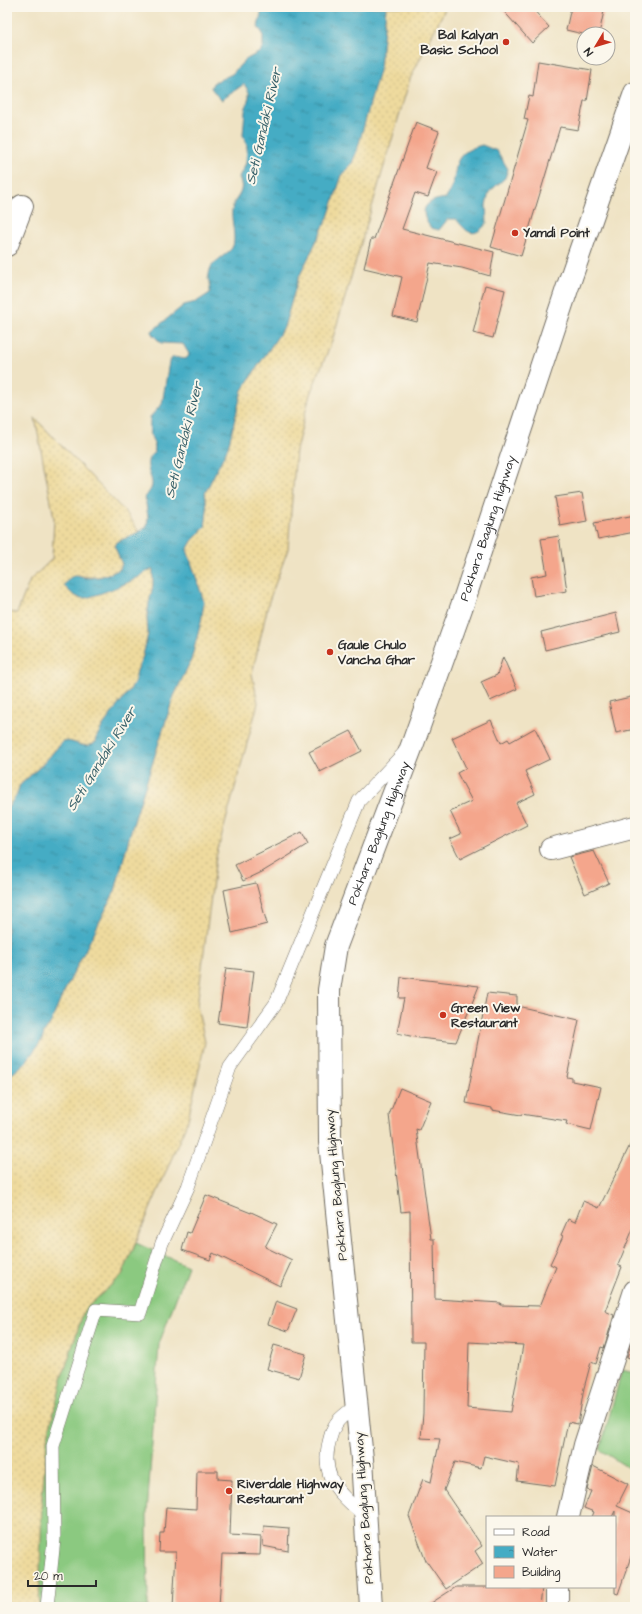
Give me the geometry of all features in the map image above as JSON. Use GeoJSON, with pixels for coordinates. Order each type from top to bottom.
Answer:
{"type":"FeatureCollection","features":[{"type":"Feature","properties":{"kind":"main road","name":"Pokhara Baglung Highway"},"geometry":{"type":"LineString","coordinates":[[371,1607],[366,1516],[357,1405],[330,1142],[329,990],[336,946],[413,743],[464,600],[567,289],[635,93]]}},
{"type":"Feature","properties":{"kind":"main road"},"geometry":{"type":"LineString","coordinates":[[7,245],[22,206]]}},
{"type":"Feature","properties":{"kind":"main road"},"geometry":{"type":"LineString","coordinates":[[551,849],[635,827]]}},
{"type":"Feature","properties":{"kind":"main road"},"geometry":{"type":"LineString","coordinates":[[568,1516],[585,1445],[635,1291]]}},
{"type":"Feature","properties":{"kind":"main road"},"geometry":{"type":"LineString","coordinates":[[557,1588],[557,1607]]}},
{"type":"Feature","properties":{"kind":"lane"},"geometry":{"type":"LineString","coordinates":[[47,1607],[54,1539],[53,1446],[96,1310],[140,1313],[162,1243],[188,1187],[230,1067],[276,1003],[359,801],[413,743]]}},
{"type":"Feature","properties":{"kind":"lane"},"geometry":{"type":"LineString","coordinates":[[357,1405],[338,1422],[330,1437],[327,1455],[329,1474],[337,1490],[348,1502],[366,1516]]}},
{"type":"Feature","properties":{"kind":"green space"},"geometry":{"type":"Polygon","coordinates":[[[136,1243],[188,1266],[159,1344],[147,1514],[148,1607],[39,1607],[42,1497],[47,1439],[62,1378],[84,1310],[122,1275],[136,1243]]]}},
{"type":"Feature","properties":{"kind":"green space"},"geometry":{"type":"Polygon","coordinates":[[[622,1370],[635,1373],[635,1472],[600,1450],[622,1370]]]}},
{"type":"Feature","properties":{"kind":"sand"},"geometry":{"type":"Polygon","coordinates":[[[386,7],[446,7],[410,79],[332,341],[310,394],[296,450],[288,549],[269,601],[252,674],[258,703],[216,857],[197,1006],[205,1042],[188,1120],[122,1275],[84,1310],[62,1378],[47,1439],[42,1497],[39,1607],[7,1607],[7,1078],[25,1063],[42,1040],[62,996],[115,891],[130,834],[173,698],[191,660],[201,622],[204,602],[187,550],[192,541],[205,527],[207,510],[205,493],[228,447],[242,390],[284,327],[298,279],[328,217],[342,175],[352,163],[380,67],[386,7]]]}},
{"type":"Feature","properties":{"kind":"sand"},"geometry":{"type":"Polygon","coordinates":[[[35,418],[128,515],[139,532],[117,543],[115,547],[122,564],[120,569],[110,574],[99,576],[89,577],[78,575],[84,598],[137,578],[153,569],[153,586],[147,618],[148,634],[134,684],[104,724],[97,736],[96,742],[88,746],[63,741],[43,764],[20,785],[16,796],[7,809],[7,612],[17,613],[30,580],[52,559],[54,518],[35,418]]]}},
{"type":"Feature","properties":{"kind":"water","name":"Seti Gandaki River"},"geometry":{"type":"Polygon","coordinates":[[[267,7],[386,7],[380,67],[357,151],[352,163],[342,175],[328,217],[298,279],[284,327],[242,390],[228,447],[205,493],[207,510],[205,527],[192,541],[187,550],[204,602],[201,622],[191,660],[173,698],[130,834],[115,891],[62,996],[42,1040],[25,1063],[7,1078],[7,809],[16,796],[20,785],[43,764],[63,741],[88,746],[96,742],[97,736],[104,724],[134,684],[148,634],[147,618],[153,586],[153,569],[127,583],[103,593],[85,598],[76,596],[64,586],[73,576],[96,578],[120,569],[122,564],[115,547],[117,542],[139,532],[147,526],[148,517],[145,497],[152,487],[148,461],[155,448],[150,431],[150,417],[162,404],[169,362],[173,357],[185,359],[189,354],[183,344],[161,343],[152,334],[152,331],[184,305],[196,302],[210,293],[208,279],[211,267],[232,248],[234,235],[232,211],[233,206],[241,192],[239,177],[246,163],[247,146],[243,135],[245,111],[249,92],[244,84],[222,100],[211,88],[213,83],[232,74],[245,60],[260,52],[263,46],[263,34],[258,27],[262,9],[267,7]]]}},
{"type":"Feature","properties":{"kind":"water"},"geometry":{"type":"Polygon","coordinates":[[[482,145],[497,151],[508,169],[505,178],[489,192],[486,205],[487,223],[474,233],[464,228],[456,219],[448,219],[439,230],[431,228],[426,221],[424,213],[426,206],[435,200],[446,198],[451,189],[458,160],[470,149],[482,145]]]}},
{"type":"Feature","properties":{"kind":"building"},"geometry":{"type":"Polygon","coordinates":[[[500,7],[531,7],[549,27],[532,43],[500,7]]]}},
{"type":"Feature","properties":{"kind":"building"},"geometry":{"type":"Polygon","coordinates":[[[571,7],[586,7],[604,11],[601,26],[576,26],[576,32],[566,30],[571,7]]]}},
{"type":"Feature","properties":{"kind":"building"},"geometry":{"type":"Polygon","coordinates":[[[538,61],[592,70],[587,101],[584,101],[578,130],[560,127],[521,256],[491,247],[528,120],[524,119],[529,96],[533,97],[538,61]]]}},
{"type":"Feature","properties":{"kind":"building"},"geometry":{"type":"Polygon","coordinates":[[[416,122],[439,131],[426,168],[437,172],[428,197],[415,193],[402,229],[494,252],[490,276],[462,268],[430,263],[417,322],[393,316],[402,277],[364,268],[371,239],[374,239],[416,122]]]}},
{"type":"Feature","properties":{"kind":"building"},"geometry":{"type":"Polygon","coordinates":[[[485,285],[505,290],[493,338],[473,333],[485,285]]]}},
{"type":"Feature","properties":{"kind":"building"},"geometry":{"type":"Polygon","coordinates":[[[582,493],[587,521],[560,526],[555,497],[582,493]]]}},
{"type":"Feature","properties":{"kind":"building"},"geometry":{"type":"Polygon","coordinates":[[[635,515],[635,532],[598,539],[594,523],[635,515]]]}},
{"type":"Feature","properties":{"kind":"building"},"geometry":{"type":"Polygon","coordinates":[[[559,536],[567,591],[534,596],[531,577],[547,574],[541,539],[559,536]]]}},
{"type":"Feature","properties":{"kind":"building"},"geometry":{"type":"Polygon","coordinates":[[[616,613],[620,632],[545,650],[541,632],[616,613]]]}},
{"type":"Feature","properties":{"kind":"building"},"geometry":{"type":"Polygon","coordinates":[[[503,657],[517,689],[490,701],[481,682],[497,675],[503,657]]]}},
{"type":"Feature","properties":{"kind":"building"},"geometry":{"type":"Polygon","coordinates":[[[635,696],[635,729],[616,733],[609,702],[635,696]]]}},
{"type":"Feature","properties":{"kind":"building"},"geometry":{"type":"Polygon","coordinates":[[[491,720],[501,743],[508,739],[510,742],[535,728],[550,759],[525,771],[535,794],[516,803],[527,825],[460,859],[450,839],[461,834],[450,811],[472,801],[457,773],[466,768],[452,738],[491,720]]]}},
{"type":"Feature","properties":{"kind":"building"},"geometry":{"type":"Polygon","coordinates":[[[351,731],[362,751],[320,772],[309,752],[351,731]]]}},
{"type":"Feature","properties":{"kind":"building"},"geometry":{"type":"Polygon","coordinates":[[[302,832],[308,844],[262,872],[243,881],[235,865],[302,832]]]}},
{"type":"Feature","properties":{"kind":"building"},"geometry":{"type":"Polygon","coordinates":[[[594,851],[609,883],[585,894],[569,857],[594,851]]]}},
{"type":"Feature","properties":{"kind":"building"},"geometry":{"type":"Polygon","coordinates":[[[256,883],[267,924],[232,933],[224,890],[256,883]]]}},
{"type":"Feature","properties":{"kind":"building"},"geometry":{"type":"Polygon","coordinates":[[[226,968],[254,971],[247,1027],[218,1023],[226,968]]]}},
{"type":"Feature","properties":{"kind":"building"},"geometry":{"type":"Polygon","coordinates":[[[401,977],[479,986],[456,1042],[419,1038],[397,1033],[404,998],[399,998],[401,977]]]}},
{"type":"Feature","properties":{"kind":"building"},"geometry":{"type":"Polygon","coordinates":[[[487,993],[517,996],[517,1006],[579,1020],[567,1077],[572,1078],[572,1081],[601,1087],[591,1130],[566,1124],[567,1121],[492,1110],[492,1108],[466,1103],[487,993]]]}},
{"type":"Feature","properties":{"kind":"building"},"geometry":{"type":"Polygon","coordinates":[[[400,1088],[431,1101],[419,1130],[416,1129],[431,1239],[434,1239],[435,1299],[501,1303],[500,1305],[540,1306],[556,1267],[550,1264],[563,1236],[561,1235],[568,1219],[575,1222],[583,1201],[599,1208],[635,1135],[635,1224],[618,1265],[622,1267],[605,1311],[614,1315],[604,1348],[601,1347],[596,1364],[591,1362],[584,1388],[578,1424],[568,1422],[555,1486],[517,1481],[519,1464],[484,1456],[481,1468],[455,1462],[444,1490],[482,1546],[475,1551],[483,1564],[446,1589],[425,1559],[409,1516],[423,1479],[431,1482],[440,1439],[421,1438],[423,1413],[424,1342],[411,1342],[410,1211],[401,1212],[389,1115],[400,1088]],[[469,1342],[467,1408],[511,1412],[523,1345],[469,1342]]]}},
{"type":"Feature","properties":{"kind":"building"},"geometry":{"type":"Polygon","coordinates":[[[206,1195],[251,1212],[277,1224],[265,1247],[292,1260],[280,1286],[213,1253],[210,1260],[182,1250],[187,1232],[190,1233],[206,1195]]]}},
{"type":"Feature","properties":{"kind":"building"},"geometry":{"type":"Polygon","coordinates":[[[276,1301],[297,1309],[288,1331],[268,1324],[276,1301]]]}},
{"type":"Feature","properties":{"kind":"building"},"geometry":{"type":"Polygon","coordinates":[[[635,1331],[635,1360],[627,1357],[635,1331]]]}},
{"type":"Feature","properties":{"kind":"building"},"geometry":{"type":"Polygon","coordinates":[[[274,1345],[306,1354],[299,1378],[267,1369],[274,1345]]]}},
{"type":"Feature","properties":{"kind":"building"},"geometry":{"type":"Polygon","coordinates":[[[593,1466],[628,1484],[617,1506],[635,1514],[635,1545],[618,1594],[615,1593],[615,1511],[612,1516],[592,1516],[594,1512],[584,1508],[591,1491],[587,1490],[593,1466]]]}},
{"type":"Feature","properties":{"kind":"building"},"geometry":{"type":"Polygon","coordinates":[[[197,1471],[218,1471],[218,1479],[232,1480],[230,1535],[261,1537],[260,1555],[222,1554],[219,1607],[173,1607],[176,1552],[159,1552],[160,1533],[164,1533],[166,1507],[196,1509],[197,1471]]]}},
{"type":"Feature","properties":{"kind":"building"},"geometry":{"type":"Polygon","coordinates":[[[264,1526],[289,1528],[288,1551],[263,1546],[264,1526]]]}},
{"type":"Feature","properties":{"kind":"building"},"geometry":{"type":"Polygon","coordinates":[[[456,1587],[542,1588],[540,1607],[425,1607],[456,1587]]]}},
{"type":"Feature","properties":{"kind":"place","name":"Bal Kalyan Basic School"},"geometry":{"type":"Point","coordinates":[506,42]}},
{"type":"Feature","properties":{"kind":"place","name":"Yamdi Point"},"geometry":{"type":"Point","coordinates":[515,233]}},
{"type":"Feature","properties":{"kind":"place","name":"Gaule Chulo Vancha Ghar"},"geometry":{"type":"Point","coordinates":[330,652]}},
{"type":"Feature","properties":{"kind":"place","name":"Green View Restaurant"},"geometry":{"type":"Point","coordinates":[443,1015]}},
{"type":"Feature","properties":{"kind":"place","name":"Riverdale Highway Restaurant"},"geometry":{"type":"Point","coordinates":[229,1491]}}]}
